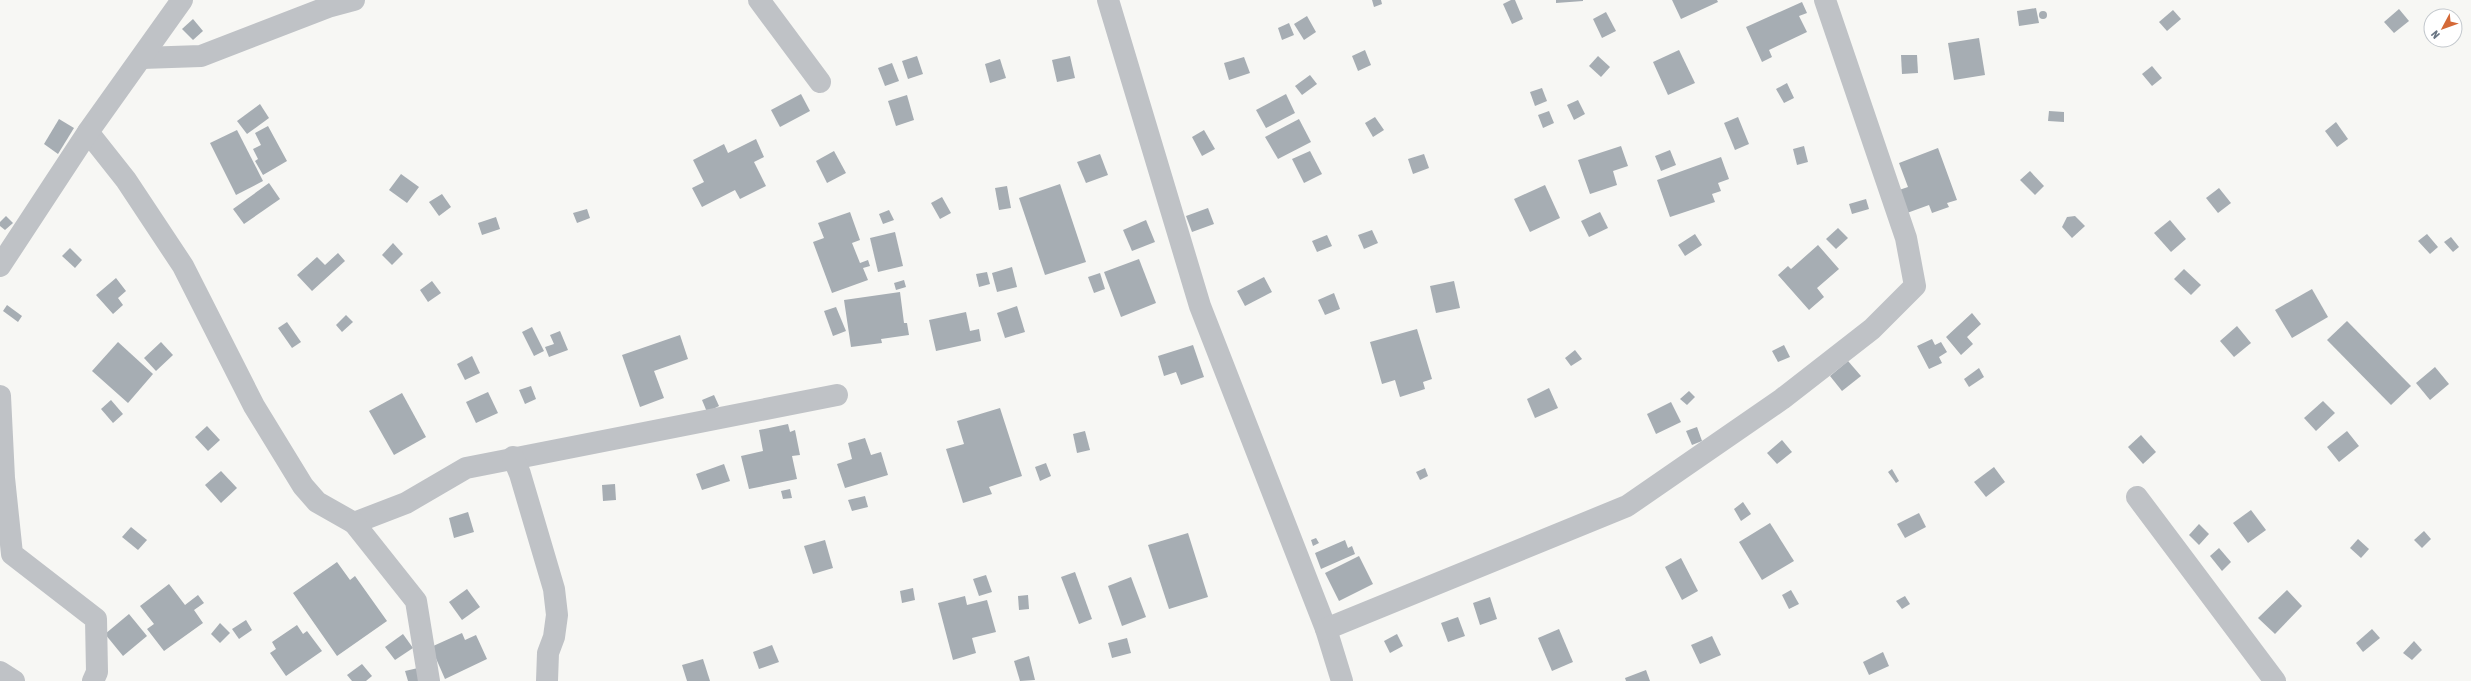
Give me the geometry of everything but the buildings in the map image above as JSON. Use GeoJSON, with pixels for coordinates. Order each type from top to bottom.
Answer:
{"type":"FeatureCollection","features":[{"type":"Feature","properties":{"kind":"street"},"geometry":{"type":"LineString","coordinates":[[0,266],[88,132],[182,0]]}},
{"type":"Feature","properties":{"kind":"street"},"geometry":{"type":"LineString","coordinates":[[142,58],[201,56],[326,3],[354,0]]}},
{"type":"Feature","properties":{"kind":"street"},"geometry":{"type":"LineString","coordinates":[[759,0],[820,82]]}},
{"type":"Feature","properties":{"kind":"street"},"geometry":{"type":"LineString","coordinates":[[1108,0],[1200,306],[1326,629],[1342,681]]}},
{"type":"Feature","properties":{"kind":"street"},"geometry":{"type":"LineString","coordinates":[[1326,629],[1626,506],[1782,399],[1872,328],[1915,286],[1906,238],[1825,0]]}},
{"type":"Feature","properties":{"kind":"street"},"geometry":{"type":"LineString","coordinates":[[88,132],[126,180],[183,266],[254,406],[303,486],[317,502],[354,523],[416,601],[429,681]]}},
{"type":"Feature","properties":{"kind":"street"},"geometry":{"type":"LineString","coordinates":[[354,523],[406,503],[466,468],[513,457],[837,395]]}},
{"type":"Feature","properties":{"kind":"street"},"geometry":{"type":"LineString","coordinates":[[0,396],[4,478],[12,554],[96,619],[97,672],[93,681]]}},
{"type":"Feature","properties":{"kind":"street"},"geometry":{"type":"LineString","coordinates":[[513,457],[554,590],[557,615],[554,637],[548,653],[547,681]]}},
{"type":"Feature","properties":{"kind":"street"},"geometry":{"type":"LineString","coordinates":[[2137,497],[2275,681]]}},
{"type":"Feature","properties":{"kind":"street"},"geometry":{"type":"LineString","coordinates":[[0,672],[14,681]]}}]}
